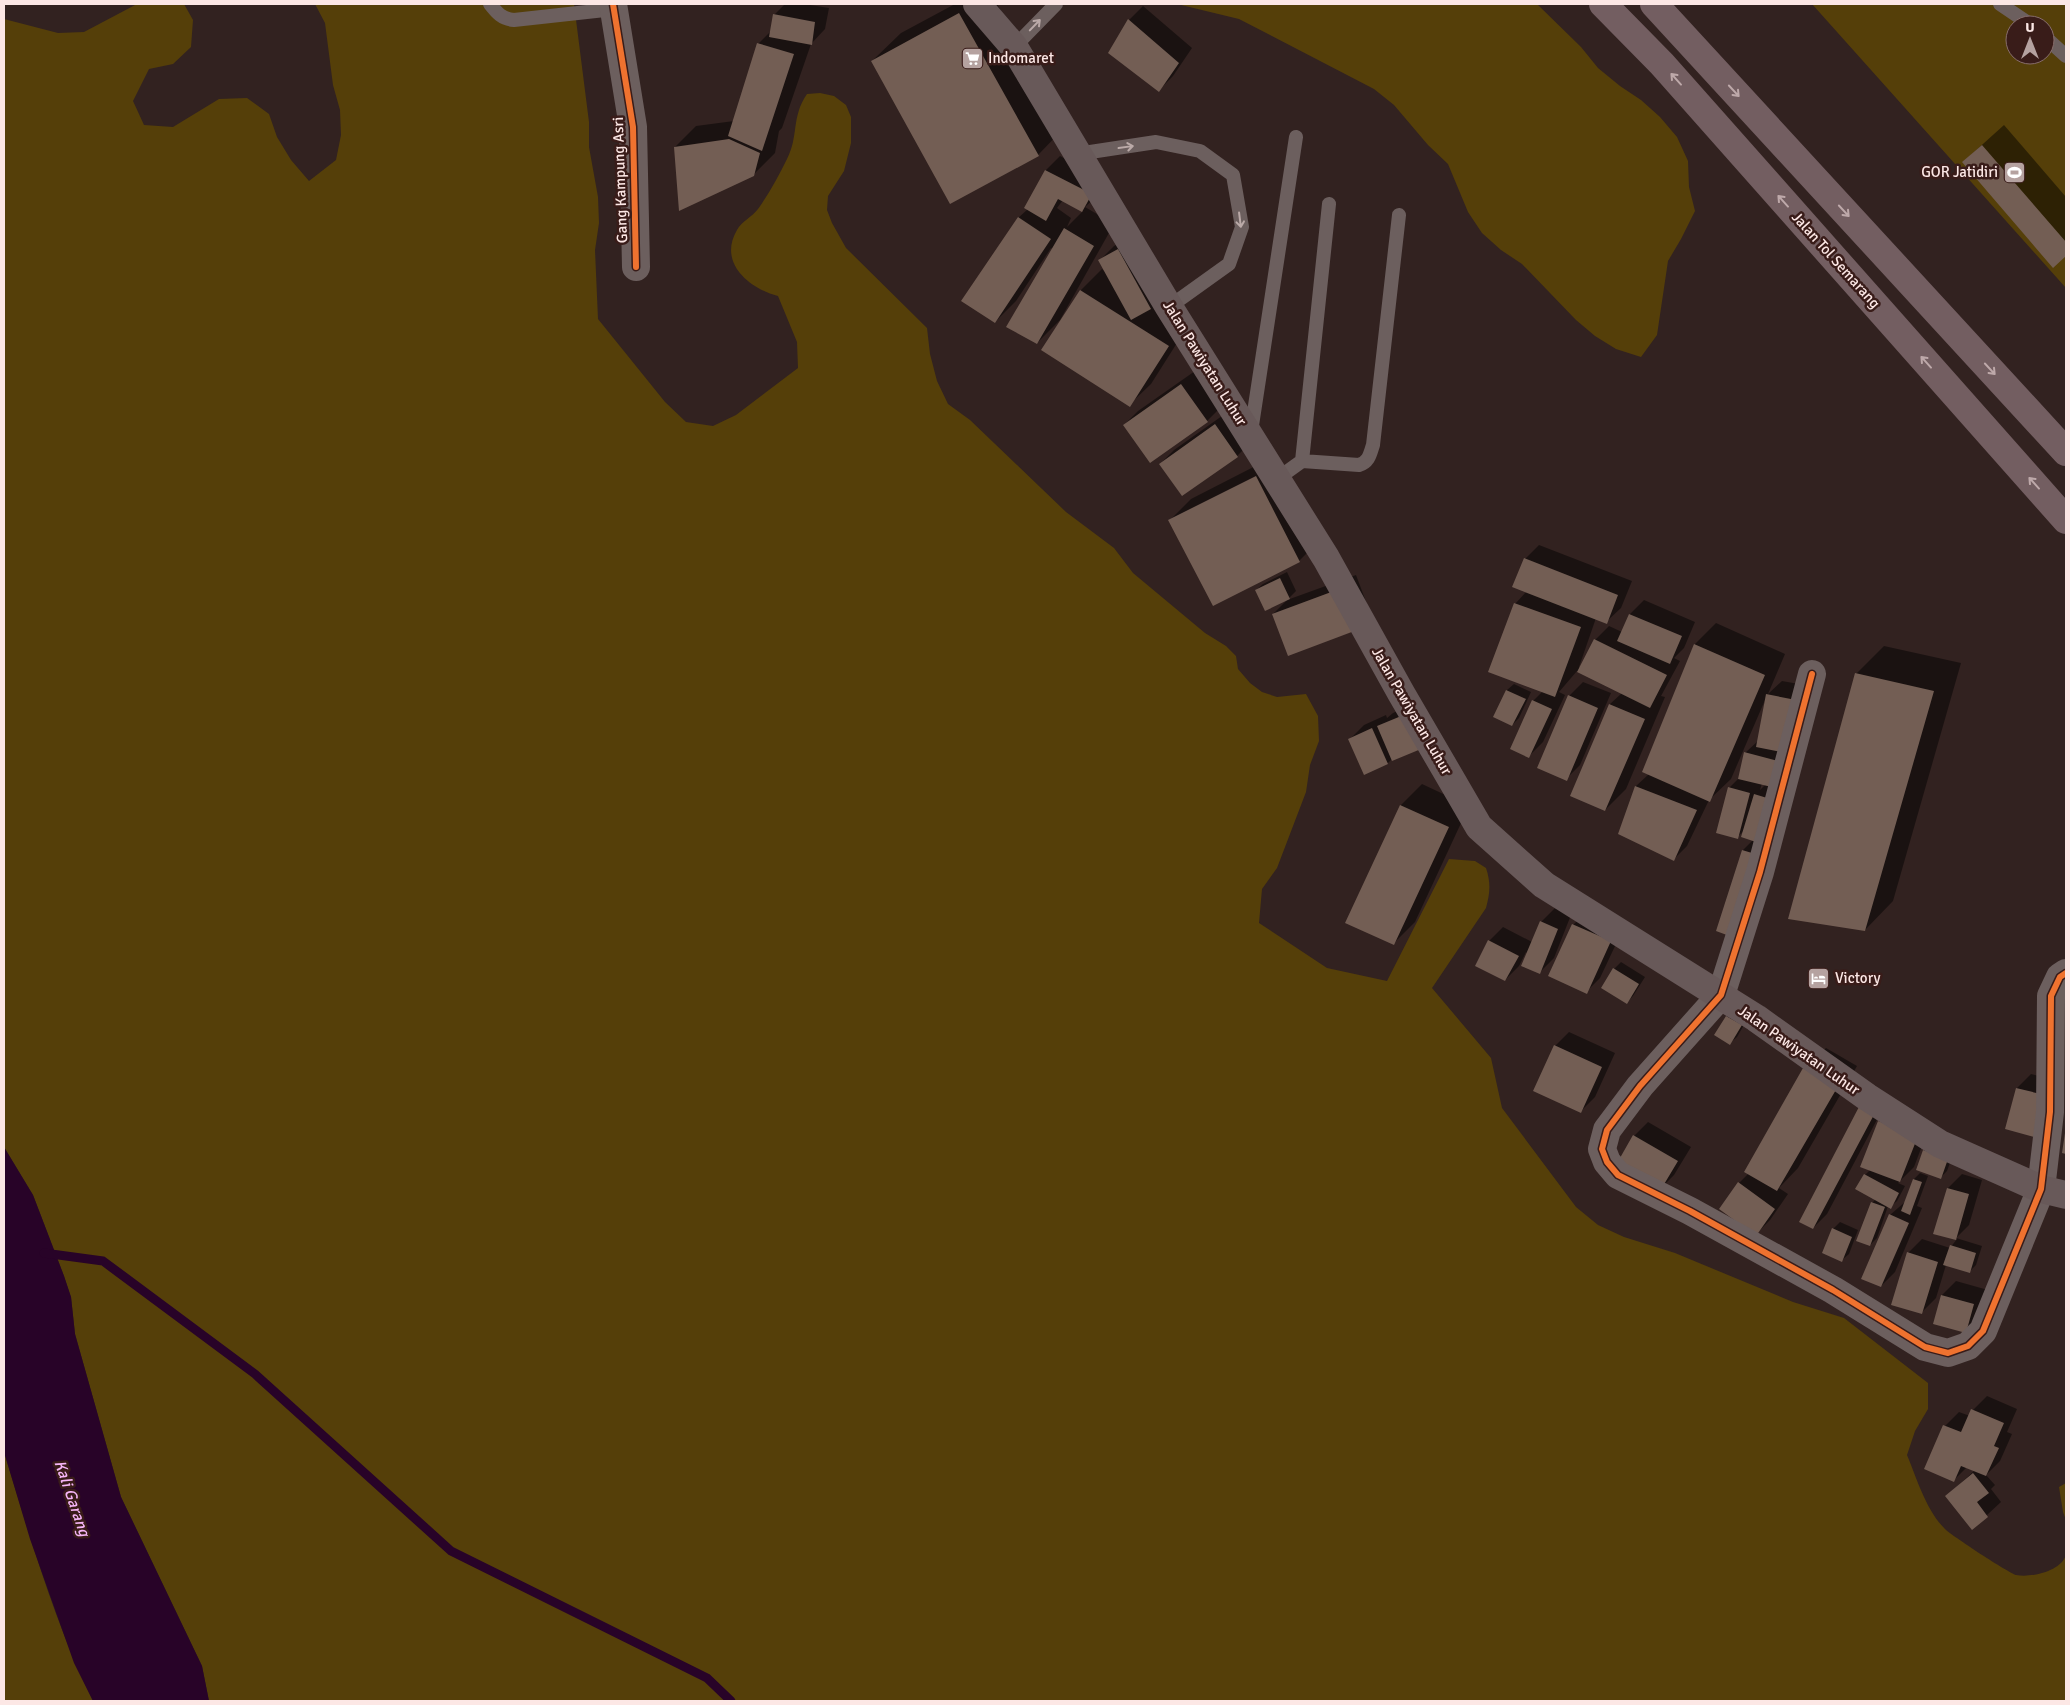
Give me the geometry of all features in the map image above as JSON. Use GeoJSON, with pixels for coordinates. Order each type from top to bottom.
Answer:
{"type":"FeatureCollection","features":[{"type":"Feature","properties":{"kind":"highway","name":"Jalan Tol Semarang"},"geometry":{"type":"LineString","coordinates":[[1603,4],[1662,64],[2066,520]]}},
{"type":"Feature","properties":{"kind":"highway"},"geometry":{"type":"LineString","coordinates":[[1654,4],[2066,452]]}},
{"type":"Feature","properties":{"kind":"main road","name":"Jalan Pawiyatan Luhur"},"geometry":{"type":"LineString","coordinates":[[978,4],[1014,47],[1169,306],[1326,558],[1479,827],[1544,885],[1721,995],[1867,1097],[1940,1144],[2053,1192]]}},
{"type":"Feature","properties":{"kind":"street","name":"Gang Kampung Asri"},"geometry":{"type":"LineString","coordinates":[[613,6],[633,127],[636,267]]}},
{"type":"Feature","properties":{"kind":"street"},"geometry":{"type":"LineString","coordinates":[[1812,674],[1760,872],[1721,995],[1640,1086],[1607,1130],[1602,1149],[1607,1162],[1618,1175],[1690,1211],[1833,1290],[1925,1347],[1948,1352],[1968,1346],[1983,1330],[2053,1192],[2050,1112],[2051,996],[2060,977],[2066,973]]}},
{"type":"Feature","properties":{"kind":"lane","name":"Gang Kampung Asri"},"geometry":{"type":"LineString","coordinates":[[490,4],[505,19],[514,20],[613,6]]}},
{"type":"Feature","properties":{"kind":"lane"},"geometry":{"type":"LineString","coordinates":[[1014,47],[1056,4]]}},
{"type":"Feature","properties":{"kind":"lane"},"geometry":{"type":"LineString","coordinates":[[2000,4],[2016,15]]}},
{"type":"Feature","properties":{"kind":"lane"},"geometry":{"type":"LineString","coordinates":[[2055,46],[2066,56]]}},
{"type":"Feature","properties":{"kind":"lane"},"geometry":{"type":"LineString","coordinates":[[1250,436],[1296,137]]}},
{"type":"Feature","properties":{"kind":"lane"},"geometry":{"type":"LineString","coordinates":[[1077,154],[1156,142],[1200,151],[1233,175],[1242,227],[1229,264],[1169,306]]}},
{"type":"Feature","properties":{"kind":"lane"},"geometry":{"type":"LineString","coordinates":[[1302,461],[1329,204]]}},
{"type":"Feature","properties":{"kind":"lane"},"geometry":{"type":"LineString","coordinates":[[1277,479],[1302,461],[1359,465],[1364,464],[1369,458],[1373,445],[1400,215]]}},
{"type":"Feature","properties":{"kind":"shaded area"},"geometry":{"type":"Polygon","coordinates":[[[137,4],[184,4],[193,20],[191,47],[173,64],[149,69],[133,101],[144,125],[173,127],[219,99],[247,98],[269,114],[277,137],[291,160],[309,181],[336,160],[341,135],[340,110],[333,85],[325,23],[315,4],[574,4],[589,122],[589,147],[598,197],[599,223],[595,250],[598,319],[665,402],[686,422],[713,426],[736,415],[798,368],[797,342],[778,296],[756,287],[739,272],[731,253],[732,242],[739,227],[756,212],[784,165],[791,151],[799,111],[807,94],[820,93],[834,96],[846,105],[851,117],[851,143],[844,171],[828,196],[827,210],[846,248],[927,328],[930,354],[937,381],[948,404],[970,420],[1066,512],[1114,548],[1133,573],[1205,633],[1226,646],[1236,656],[1238,669],[1250,683],[1262,692],[1277,697],[1306,694],[1318,716],[1319,741],[1310,765],[1306,792],[1277,868],[1262,889],[1259,923],[1327,968],[1387,981],[1449,859],[1475,861],[1486,868],[1489,888],[1486,908],[1432,988],[1491,1058],[1502,1108],[1576,1207],[1598,1225],[1624,1237],[1675,1253],[1793,1302],[1844,1318],[1928,1383],[1928,1409],[1915,1431],[1907,1455],[1923,1494],[1938,1521],[1958,1539],[2016,1575],[2023,1576],[2045,1572],[2063,1561],[2066,1555],[2066,1701],[209,1701],[202,1666],[121,1497],[75,1334],[71,1297],[64,1276],[33,1195],[4,1147],[4,19],[58,33],[84,32],[137,4]]]}},
{"type":"Feature","properties":{"kind":"shaded area"},"geometry":{"type":"Polygon","coordinates":[[[1177,4],[1537,4],[1581,47],[1598,68],[1641,100],[1660,117],[1677,137],[1688,161],[1689,187],[1695,211],[1668,261],[1657,335],[1641,357],[1616,349],[1595,336],[1576,320],[1522,264],[1501,250],[1482,233],[1468,212],[1448,164],[1428,145],[1394,105],[1374,89],[1239,19],[1177,4]]]}},
{"type":"Feature","properties":{"kind":"shaded area","name":"GOR Jatidiri"},"geometry":{"type":"Polygon","coordinates":[[[1812,4],[2066,4],[2066,288],[1812,4]]]}},
{"type":"Feature","properties":{"kind":"shaded area"},"geometry":{"type":"Polygon","coordinates":[[[4,1452],[33,1547],[66,1641],[93,1701],[4,1701],[4,1452]]]}},
{"type":"Feature","properties":{"kind":"shaded area"},"geometry":{"type":"Polygon","coordinates":[[[2066,1483],[2066,1520],[2059,1487],[2066,1483]]]}},
{"type":"Feature","properties":{"kind":"water","name":"Kali Garang"},"geometry":{"type":"Polygon","coordinates":[[[4,1147],[33,1195],[64,1276],[71,1297],[75,1334],[121,1497],[202,1666],[209,1701],[93,1701],[74,1663],[30,1539],[4,1452],[4,1147]]]}},
{"type":"Feature","properties":{"kind":"building"},"geometry":{"type":"Polygon","coordinates":[[[959,13],[1039,156],[950,204],[871,61],[959,13]]]}},
{"type":"Feature","properties":{"kind":"building"},"geometry":{"type":"Polygon","coordinates":[[[773,14],[815,22],[812,45],[769,37],[773,14]]]}},
{"type":"Feature","properties":{"kind":"building"},"geometry":{"type":"Polygon","coordinates":[[[1128,19],[1179,63],[1159,92],[1108,53],[1128,19]]]}},
{"type":"Feature","properties":{"kind":"building"},"geometry":{"type":"Polygon","coordinates":[[[757,43],[794,54],[762,151],[728,136],[757,43]]]}},
{"type":"Feature","properties":{"kind":"building"},"geometry":{"type":"Polygon","coordinates":[[[729,139],[760,153],[754,176],[679,211],[674,147],[729,139]]]}},
{"type":"Feature","properties":{"kind":"building"},"geometry":{"type":"Polygon","coordinates":[[[1982,145],[2066,242],[2066,256],[2053,268],[1962,162],[1982,145]]]}},
{"type":"Feature","properties":{"kind":"building"},"geometry":{"type":"Polygon","coordinates":[[[1045,170],[1092,194],[1082,212],[1058,199],[1046,221],[1024,208],[1045,170]]]}},
{"type":"Feature","properties":{"kind":"building"},"geometry":{"type":"Polygon","coordinates":[[[1018,217],[1051,239],[995,323],[961,301],[1018,217]]]}},
{"type":"Feature","properties":{"kind":"building"},"geometry":{"type":"Polygon","coordinates":[[[1064,228],[1094,246],[1037,344],[1006,327],[1064,228]]]}},
{"type":"Feature","properties":{"kind":"building"},"geometry":{"type":"Polygon","coordinates":[[[1118,249],[1151,309],[1131,320],[1098,260],[1118,249]]]}},
{"type":"Feature","properties":{"kind":"building"},"geometry":{"type":"Polygon","coordinates":[[[1080,290],[1169,346],[1130,407],[1041,350],[1080,290]]]}},
{"type":"Feature","properties":{"kind":"building"},"geometry":{"type":"Polygon","coordinates":[[[1181,384],[1208,422],[1150,463],[1123,425],[1181,384]]]}},
{"type":"Feature","properties":{"kind":"building"},"geometry":{"type":"Polygon","coordinates":[[[1215,424],[1238,457],[1182,496],[1159,464],[1215,424]]]}},
{"type":"Feature","properties":{"kind":"building"},"geometry":{"type":"Polygon","coordinates":[[[1256,476],[1300,562],[1213,606],[1168,520],[1256,476]]]}},
{"type":"Feature","properties":{"kind":"building"},"geometry":{"type":"Polygon","coordinates":[[[1524,558],[1618,595],[1607,624],[1512,587],[1524,558]]]}},
{"type":"Feature","properties":{"kind":"building"},"geometry":{"type":"Polygon","coordinates":[[[1280,578],[1290,599],[1265,611],[1255,590],[1280,578]]]}},
{"type":"Feature","properties":{"kind":"building"},"geometry":{"type":"Polygon","coordinates":[[[1342,588],[1357,630],[1288,656],[1272,614],[1342,588]]]}},
{"type":"Feature","properties":{"kind":"building"},"geometry":{"type":"Polygon","coordinates":[[[1514,603],[1581,627],[1555,697],[1488,672],[1514,603]]]}},
{"type":"Feature","properties":{"kind":"building"},"geometry":{"type":"Polygon","coordinates":[[[1629,614],[1682,636],[1670,664],[1617,641],[1629,614]]]}},
{"type":"Feature","properties":{"kind":"building"},"geometry":{"type":"Polygon","coordinates":[[[1594,639],[1667,675],[1650,708],[1577,672],[1594,639]]]}},
{"type":"Feature","properties":{"kind":"building"},"geometry":{"type":"Polygon","coordinates":[[[1694,644],[1765,675],[1710,802],[1642,772],[1694,644]]]}},
{"type":"Feature","properties":{"kind":"building"},"geometry":{"type":"Polygon","coordinates":[[[1855,673],[1934,691],[1865,931],[1788,919],[1855,673]]]}},
{"type":"Feature","properties":{"kind":"building"},"geometry":{"type":"Polygon","coordinates":[[[1506,690],[1526,699],[1512,726],[1493,717],[1506,690]]]}},
{"type":"Feature","properties":{"kind":"building"},"geometry":{"type":"Polygon","coordinates":[[[1766,694],[1796,700],[1786,753],[1756,747],[1766,694]]]}},
{"type":"Feature","properties":{"kind":"building"},"geometry":{"type":"Polygon","coordinates":[[[1568,695],[1598,708],[1567,781],[1537,768],[1568,695]]]}},
{"type":"Feature","properties":{"kind":"building"},"geometry":{"type":"Polygon","coordinates":[[[1532,700],[1552,709],[1529,758],[1510,749],[1532,700]]]}},
{"type":"Feature","properties":{"kind":"building"},"geometry":{"type":"Polygon","coordinates":[[[1609,704],[1645,719],[1605,811],[1570,796],[1609,704]]]}},
{"type":"Feature","properties":{"kind":"building"},"geometry":{"type":"Polygon","coordinates":[[[1406,714],[1421,749],[1392,761],[1377,726],[1406,714]]]}},
{"type":"Feature","properties":{"kind":"building"},"geometry":{"type":"Polygon","coordinates":[[[1372,728],[1388,764],[1364,775],[1348,739],[1372,728]]]}},
{"type":"Feature","properties":{"kind":"building"},"geometry":{"type":"Polygon","coordinates":[[[1744,752],[1786,763],[1780,789],[1738,779],[1744,752]]]}},
{"type":"Feature","properties":{"kind":"building"},"geometry":{"type":"Polygon","coordinates":[[[1635,786],[1697,810],[1674,861],[1618,834],[1635,786]]]}},
{"type":"Feature","properties":{"kind":"building"},"geometry":{"type":"Polygon","coordinates":[[[1728,787],[1750,793],[1738,839],[1716,833],[1728,787]]]}},
{"type":"Feature","properties":{"kind":"building"},"geometry":{"type":"Polygon","coordinates":[[[1754,794],[1777,801],[1765,845],[1741,837],[1754,794]]]}},
{"type":"Feature","properties":{"kind":"building"},"geometry":{"type":"Polygon","coordinates":[[[1400,805],[1449,827],[1394,945],[1345,923],[1400,805]]]}},
{"type":"Feature","properties":{"kind":"building"},"geometry":{"type":"Polygon","coordinates":[[[1742,850],[1762,856],[1735,938],[1716,931],[1742,850]]]}},
{"type":"Feature","properties":{"kind":"building"},"geometry":{"type":"Polygon","coordinates":[[[1540,921],[1558,929],[1540,974],[1521,966],[1540,921]]]}},
{"type":"Feature","properties":{"kind":"building"},"geometry":{"type":"Polygon","coordinates":[[[1572,924],[1611,941],[1587,994],[1548,976],[1572,924]]]}},
{"type":"Feature","properties":{"kind":"building"},"geometry":{"type":"Polygon","coordinates":[[[1488,940],[1519,956],[1505,981],[1475,966],[1488,940]]]}},
{"type":"Feature","properties":{"kind":"building"},"geometry":{"type":"Polygon","coordinates":[[[1613,968],[1639,984],[1627,1004],[1601,988],[1613,968]]]}},
{"type":"Feature","properties":{"kind":"building"},"geometry":{"type":"Polygon","coordinates":[[[1726,1016],[1742,1025],[1730,1045],[1714,1035],[1726,1016]]]}},
{"type":"Feature","properties":{"kind":"building"},"geometry":{"type":"Polygon","coordinates":[[[1554,1045],[1602,1067],[1581,1113],[1533,1091],[1554,1045]]]}},
{"type":"Feature","properties":{"kind":"building"},"geometry":{"type":"Polygon","coordinates":[[[1803,1068],[1837,1088],[1777,1191],[1744,1172],[1803,1068]]]}},
{"type":"Feature","properties":{"kind":"building"},"geometry":{"type":"Polygon","coordinates":[[[2016,1088],[2049,1096],[2038,1138],[2005,1129],[2016,1088]]]}},
{"type":"Feature","properties":{"kind":"building"},"geometry":{"type":"Polygon","coordinates":[[[1861,1103],[1876,1111],[1813,1229],[1799,1222],[1861,1103]]]}},
{"type":"Feature","properties":{"kind":"building"},"geometry":{"type":"Polygon","coordinates":[[[1878,1121],[1918,1136],[1900,1182],[1860,1167],[1878,1121]]]}},
{"type":"Feature","properties":{"kind":"building"},"geometry":{"type":"Polygon","coordinates":[[[2066,1133],[2066,1154],[2062,1153],[2066,1133]]]}},
{"type":"Feature","properties":{"kind":"building"},"geometry":{"type":"Polygon","coordinates":[[[1633,1135],[1678,1161],[1660,1191],[1616,1165],[1633,1135]]]}},
{"type":"Feature","properties":{"kind":"building"},"geometry":{"type":"Polygon","coordinates":[[[1923,1150],[1948,1159],[1941,1179],[1916,1170],[1923,1150]]]}},
{"type":"Feature","properties":{"kind":"building"},"geometry":{"type":"Polygon","coordinates":[[[1864,1174],[1899,1193],[1891,1209],[1855,1189],[1864,1174]]]}},
{"type":"Feature","properties":{"kind":"building"},"geometry":{"type":"Polygon","coordinates":[[[1913,1179],[1922,1182],[1910,1215],[1901,1211],[1913,1179]]]}},
{"type":"Feature","properties":{"kind":"building"},"geometry":{"type":"Polygon","coordinates":[[[1738,1182],[1775,1209],[1756,1236],[1719,1209],[1738,1182]]]}},
{"type":"Feature","properties":{"kind":"building"},"geometry":{"type":"Polygon","coordinates":[[[1947,1188],[1969,1194],[1956,1240],[1933,1234],[1947,1188]]]}},
{"type":"Feature","properties":{"kind":"building"},"geometry":{"type":"Polygon","coordinates":[[[1871,1202],[1885,1207],[1870,1246],[1856,1241],[1871,1202]]]}},
{"type":"Feature","properties":{"kind":"building"},"geometry":{"type":"Polygon","coordinates":[[[1889,1214],[1909,1223],[1881,1287],[1861,1279],[1889,1214]]]}},
{"type":"Feature","properties":{"kind":"building"},"geometry":{"type":"Polygon","coordinates":[[[1832,1228],[1852,1237],[1842,1262],[1822,1253],[1832,1228]]]}},
{"type":"Feature","properties":{"kind":"building"},"geometry":{"type":"Polygon","coordinates":[[[1950,1245],[1976,1253],[1970,1273],[1943,1265],[1950,1245]]]}},
{"type":"Feature","properties":{"kind":"building"},"geometry":{"type":"Polygon","coordinates":[[[1907,1252],[1938,1262],[1922,1314],[1891,1305],[1907,1252]]]}},
{"type":"Feature","properties":{"kind":"building"},"geometry":{"type":"Polygon","coordinates":[[[1941,1295],[1974,1304],[1966,1333],[1933,1324],[1941,1295]]]}},
{"type":"Feature","properties":{"kind":"building"},"geometry":{"type":"Polygon","coordinates":[[[1971,1409],[2004,1423],[1994,1446],[1999,1448],[1986,1476],[1961,1466],[1954,1482],[1924,1469],[1943,1425],[1961,1432],[1971,1409]]]}},
{"type":"Feature","properties":{"kind":"building"},"geometry":{"type":"Polygon","coordinates":[[[1973,1473],[1989,1493],[1977,1502],[1988,1517],[1972,1530],[1945,1496],[1973,1473]]]}},
{"type":"Feature","properties":{"kind":"waterway"},"geometry":{"type":"LineString","coordinates":[[44,1253],[103,1261],[255,1374],[451,1551],[707,1678],[731,1701]]}},
{"type":"Feature","properties":{"kind":"cycle path"},"geometry":{"type":"LineString","coordinates":[[613,4],[633,127],[636,267]]}},
{"type":"Feature","properties":{"kind":"cycle path"},"geometry":{"type":"LineString","coordinates":[[1812,674],[1760,872],[1721,995],[1640,1086],[1607,1130],[1602,1149],[1607,1162],[1618,1175],[1690,1211],[1833,1290],[1925,1347],[1948,1353],[1968,1346],[1983,1331],[2041,1189],[2050,1112],[2051,996],[2060,977],[2066,973]]}},
{"type":"Feature","properties":{"kind":"place","name":"Indomaret"},"geometry":{"type":"Point","coordinates":[972,58]}},
{"type":"Feature","properties":{"kind":"place","name":"GOR Jatidiri"},"geometry":{"type":"Point","coordinates":[2014,172]}},
{"type":"Feature","properties":{"kind":"place","name":"Victory"},"geometry":{"type":"Point","coordinates":[1819,978]}}]}
